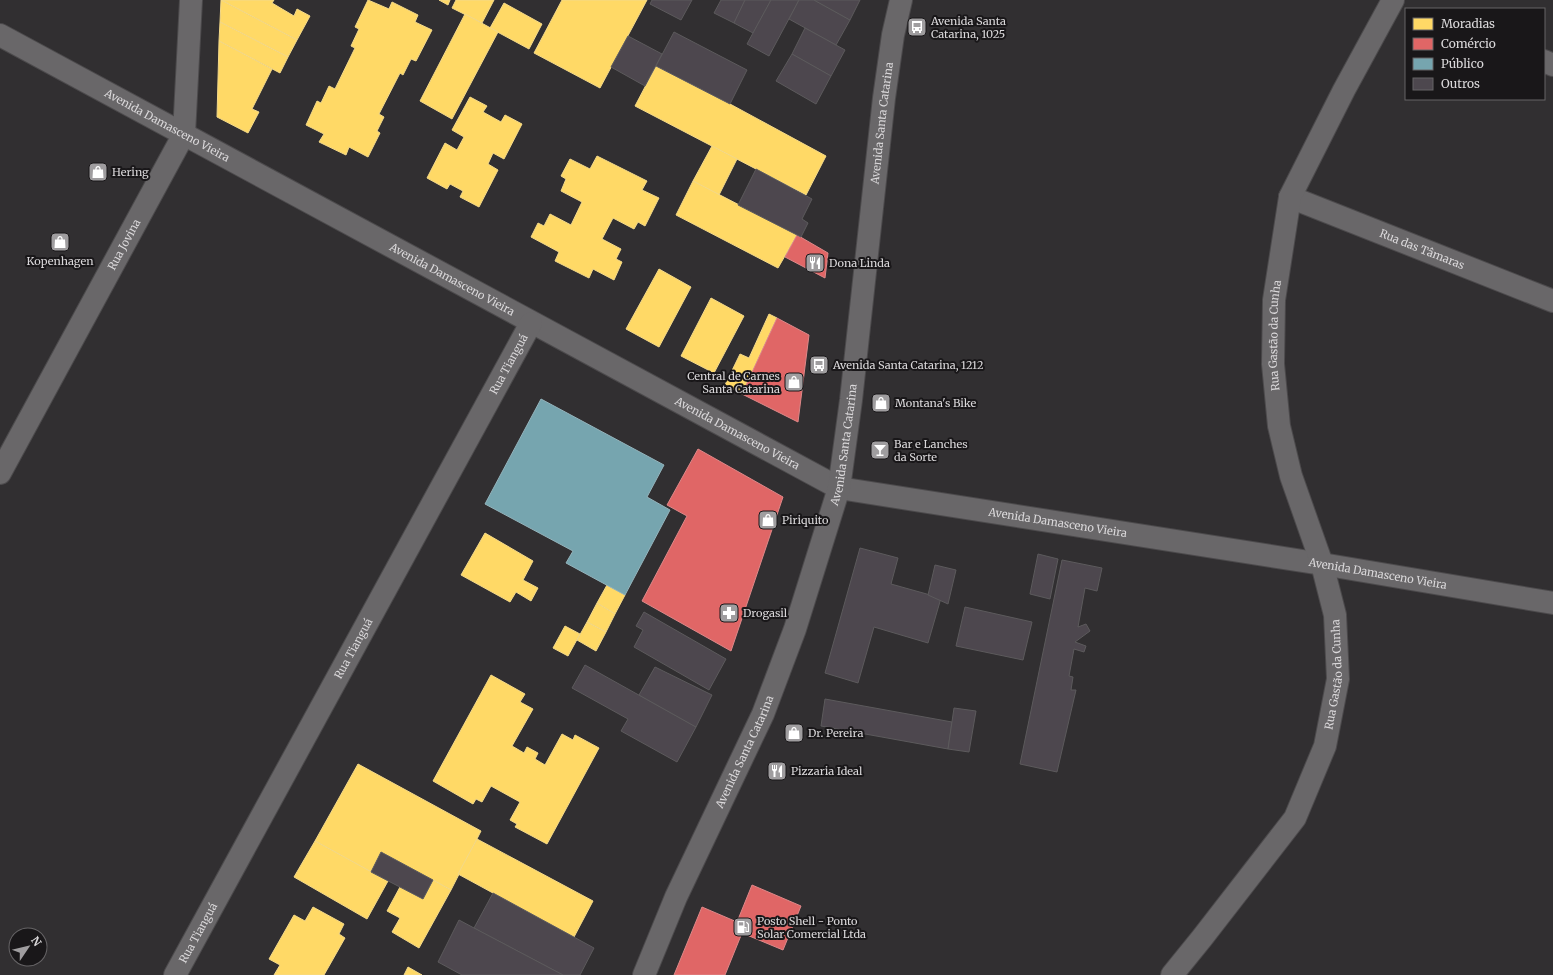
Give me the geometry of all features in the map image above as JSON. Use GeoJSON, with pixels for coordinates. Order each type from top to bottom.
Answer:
{"type":"FeatureCollection","features":[{"type":"Feature","properties":{"kind":"street","name":"Rua Jovina"},"geometry":{"type":"LineString","coordinates":[[0,473],[184,134],[191,0]]}},
{"type":"Feature","properties":{"kind":"street","name":"Avenida Santa Catarina"},"geometry":{"type":"LineString","coordinates":[[644,975],[676,897],[763,714],[795,630],[839,488],[851,400],[884,98],[893,35],[901,0]]}},
{"type":"Feature","properties":{"kind":"street","name":"Rua Gastão da Cunha"},"geometry":{"type":"LineString","coordinates":[[1172,975],[1294,818],[1325,746],[1338,679],[1334,615],[1322,564],[1290,469],[1279,426],[1272,364],[1274,300],[1290,198],[1344,90],[1397,4]]}},
{"type":"Feature","properties":{"kind":"street","name":"Avenida Damasceno Vieira"},"geometry":{"type":"LineString","coordinates":[[0,35],[839,488],[1322,564],[1553,603]]}},
{"type":"Feature","properties":{"kind":"street","name":"Rua das Tâmaras"},"geometry":{"type":"LineString","coordinates":[[1290,198],[1553,301]]}},
{"type":"Feature","properties":{"kind":"street","name":"Rua Tianguá"},"geometry":{"type":"LineString","coordinates":[[175,975],[531,323]]}},
{"type":"Feature","properties":{"kind":"building: Moradias"},"geometry":{"type":"Polygon","coordinates":[[[221,0],[274,0],[272,3],[294,16],[297,9],[310,16],[297,40],[221,0]]]}},
{"type":"Feature","properties":{"kind":"building: Moradias"},"geometry":{"type":"Polygon","coordinates":[[[221,0],[297,40],[288,57],[220,22],[221,0]]]}},
{"type":"Feature","properties":{"kind":"building: Moradias"},"geometry":{"type":"Polygon","coordinates":[[[368,0],[389,9],[392,2],[418,15],[415,22],[432,30],[416,61],[411,59],[403,75],[400,73],[379,114],[384,117],[377,131],[380,133],[368,157],[349,147],[346,155],[319,142],[324,134],[306,125],[317,101],[321,103],[329,86],[335,89],[355,48],[351,46],[359,29],[355,27],[368,0]]]}},
{"type":"Feature","properties":{"kind":"building: Moradias"},"geometry":{"type":"Polygon","coordinates":[[[439,0],[450,0],[448,5],[439,0]]]}},
{"type":"Feature","properties":{"kind":"building: Moradias"},"geometry":{"type":"Polygon","coordinates":[[[456,0],[494,0],[482,23],[452,8],[456,0]]]}},
{"type":"Feature","properties":{"kind":"building: Moradias"},"geometry":{"type":"Polygon","coordinates":[[[562,0],[647,0],[600,88],[534,53],[562,0]]]}},
{"type":"Feature","properties":{"kind":"building: Moradias"},"geometry":{"type":"Polygon","coordinates":[[[504,3],[542,24],[529,49],[490,28],[504,3]]]}},
{"type":"Feature","properties":{"kind":"building: Moradias"},"geometry":{"type":"Polygon","coordinates":[[[465,14],[498,32],[452,119],[420,101],[465,14]]]}},
{"type":"Feature","properties":{"kind":"building: Moradias"},"geometry":{"type":"Polygon","coordinates":[[[220,22],[288,57],[280,73],[219,41],[220,22]]]}},
{"type":"Feature","properties":{"kind":"building: Moradias"},"geometry":{"type":"Polygon","coordinates":[[[219,41],[272,69],[252,109],[259,112],[248,133],[217,117],[219,41]]]}},
{"type":"Feature","properties":{"kind":"building: Moradias"},"geometry":{"type":"Polygon","coordinates":[[[656,66],[826,156],[806,195],[635,106],[656,66]]]}},
{"type":"Feature","properties":{"kind":"building: Moradias"},"geometry":{"type":"Polygon","coordinates":[[[470,97],[487,106],[483,112],[501,122],[505,115],[522,124],[504,159],[493,153],[488,164],[498,170],[479,207],[460,197],[463,191],[450,184],[447,189],[427,178],[445,143],[457,150],[464,137],[452,130],[470,97]]]}},
{"type":"Feature","properties":{"kind":"building: Moradias"},"geometry":{"type":"Polygon","coordinates":[[[712,146],[737,159],[719,195],[693,181],[712,146]]]}},
{"type":"Feature","properties":{"kind":"building: Moradias"},"geometry":{"type":"Polygon","coordinates":[[[597,156],[647,181],[642,190],[659,198],[645,226],[638,222],[634,229],[613,218],[602,239],[621,249],[616,259],[622,262],[614,280],[593,269],[589,278],[555,261],[559,252],[531,237],[538,223],[544,226],[550,214],[571,225],[582,202],[561,191],[566,179],[561,176],[570,159],[590,169],[597,156]]]}},
{"type":"Feature","properties":{"kind":"building: Moradias"},"geometry":{"type":"Polygon","coordinates":[[[693,181],[797,235],[778,268],[676,215],[693,181]]]}},
{"type":"Feature","properties":{"kind":"building: Moradias"},"geometry":{"type":"Polygon","coordinates":[[[659,269],[691,287],[659,347],[626,329],[659,269]]]}},
{"type":"Feature","properties":{"kind":"building: Moradias"},"geometry":{"type":"Polygon","coordinates":[[[711,298],[744,316],[714,373],[681,356],[711,298]]]}},
{"type":"Feature","properties":{"kind":"building: Moradias"},"geometry":{"type":"Polygon","coordinates":[[[769,314],[777,318],[742,394],[725,385],[740,354],[749,358],[769,314]]]}},
{"type":"Feature","properties":{"kind":"building: Moradias"},"geometry":{"type":"Polygon","coordinates":[[[485,533],[533,561],[523,580],[538,588],[531,601],[516,592],[510,602],[461,575],[485,533]]]}},
{"type":"Feature","properties":{"kind":"building: Moradias"},"geometry":{"type":"Polygon","coordinates":[[[607,585],[625,595],[615,614],[597,603],[607,585]]]}},
{"type":"Feature","properties":{"kind":"building: Moradias"},"geometry":{"type":"Polygon","coordinates":[[[597,603],[615,614],[606,632],[587,622],[597,603]]]}},
{"type":"Feature","properties":{"kind":"building: Moradias"},"geometry":{"type":"Polygon","coordinates":[[[587,622],[606,632],[596,651],[577,640],[587,622]]]}},
{"type":"Feature","properties":{"kind":"building: Moradias"},"geometry":{"type":"Polygon","coordinates":[[[565,626],[580,634],[568,656],[553,648],[565,626]]]}},
{"type":"Feature","properties":{"kind":"building: Moradias"},"geometry":{"type":"Polygon","coordinates":[[[491,675],[525,694],[520,702],[533,709],[512,746],[524,753],[527,747],[538,753],[535,759],[545,765],[562,734],[573,740],[575,735],[599,748],[547,844],[515,827],[517,824],[510,820],[520,802],[491,786],[482,802],[476,799],[473,804],[433,781],[491,675]]]}},
{"type":"Feature","properties":{"kind":"building: Moradias"},"geometry":{"type":"Polygon","coordinates":[[[358,764],[481,831],[451,890],[381,852],[371,872],[315,841],[358,764]]]}},
{"type":"Feature","properties":{"kind":"building: Moradias"},"geometry":{"type":"Polygon","coordinates":[[[477,839],[593,901],[574,937],[458,874],[477,839]]]}},
{"type":"Feature","properties":{"kind":"building: Moradias"},"geometry":{"type":"Polygon","coordinates":[[[315,841],[388,881],[367,919],[294,877],[315,841]]]}},
{"type":"Feature","properties":{"kind":"building: Moradias"},"geometry":{"type":"Polygon","coordinates":[[[433,880],[451,890],[419,948],[392,932],[400,918],[387,911],[400,887],[423,899],[433,880]]]}},
{"type":"Feature","properties":{"kind":"building: Moradias"},"geometry":{"type":"Polygon","coordinates":[[[313,907],[344,924],[339,934],[345,938],[324,975],[274,975],[280,965],[269,959],[294,915],[305,921],[313,907]]]}},
{"type":"Feature","properties":{"kind":"building: Moradias"},"geometry":{"type":"Polygon","coordinates":[[[408,967],[422,975],[404,975],[408,967]]]}},
{"type":"Feature","properties":{"kind":"building: Comércio"},"geometry":{"type":"Polygon","coordinates":[[[797,235],[828,253],[825,278],[785,257],[797,235]]]}},
{"type":"Feature","properties":{"kind":"building: Comércio"},"geometry":{"type":"Polygon","coordinates":[[[777,318],[809,335],[798,422],[742,394],[777,318]]]}},
{"type":"Feature","properties":{"kind":"building: Comércio"},"geometry":{"type":"Polygon","coordinates":[[[698,449],[783,497],[731,651],[642,601],[687,516],[667,505],[698,449]]]}},
{"type":"Feature","properties":{"kind":"building: Comércio","name":"Posto Shell - Ponto Solar Comercial Ltda"},"geometry":{"type":"Polygon","coordinates":[[[752,885],[801,906],[783,950],[742,933],[725,975],[674,975],[702,907],[737,922],[752,885]]]}},
{"type":"Feature","properties":{"kind":"building: Público"},"geometry":{"type":"Polygon","coordinates":[[[541,399],[664,465],[647,497],[670,510],[625,595],[566,563],[573,551],[485,504],[541,399]]]}},
{"type":"Feature","properties":{"kind":"building: Outros"},"geometry":{"type":"Polygon","coordinates":[[[652,0],[692,0],[681,20],[650,4],[652,0]]]}},
{"type":"Feature","properties":{"kind":"building: Outros"},"geometry":{"type":"Polygon","coordinates":[[[721,0],[745,0],[734,23],[714,13],[721,0]]]}},
{"type":"Feature","properties":{"kind":"building: Outros"},"geometry":{"type":"Polygon","coordinates":[[[745,0],[771,0],[753,33],[734,23],[745,0]]]}},
{"type":"Feature","properties":{"kind":"building: Outros"},"geometry":{"type":"Polygon","coordinates":[[[771,0],[799,0],[769,56],[747,44],[771,0]]]}},
{"type":"Feature","properties":{"kind":"building: Outros"},"geometry":{"type":"Polygon","coordinates":[[[799,0],[814,0],[850,20],[836,45],[789,19],[799,0]]]}},
{"type":"Feature","properties":{"kind":"building: Outros"},"geometry":{"type":"Polygon","coordinates":[[[814,0],[860,0],[850,20],[814,0]]]}},
{"type":"Feature","properties":{"kind":"building: Outros"},"geometry":{"type":"Polygon","coordinates":[[[805,28],[845,50],[831,76],[792,54],[805,28]]]}},
{"type":"Feature","properties":{"kind":"building: Outros"},"geometry":{"type":"Polygon","coordinates":[[[674,32],[747,70],[730,104],[656,66],[674,32]]]}},
{"type":"Feature","properties":{"kind":"building: Outros"},"geometry":{"type":"Polygon","coordinates":[[[628,36],[662,54],[645,86],[611,67],[628,36]]]}},
{"type":"Feature","properties":{"kind":"building: Outros"},"geometry":{"type":"Polygon","coordinates":[[[792,54],[831,76],[816,104],[776,81],[792,54]]]}},
{"type":"Feature","properties":{"kind":"building: Outros"},"geometry":{"type":"Polygon","coordinates":[[[756,169],[812,199],[802,219],[808,223],[801,237],[738,205],[756,169]]]}},
{"type":"Feature","properties":{"kind":"building: Outros"},"geometry":{"type":"Polygon","coordinates":[[[860,548],[898,558],[891,584],[941,598],[928,643],[874,627],[858,683],[825,673],[860,548]]]}},
{"type":"Feature","properties":{"kind":"building: Outros"},"geometry":{"type":"Polygon","coordinates":[[[1038,554],[1058,559],[1050,599],[1030,594],[1038,554]]]}},
{"type":"Feature","properties":{"kind":"building: Outros"},"geometry":{"type":"Polygon","coordinates":[[[1062,560],[1102,568],[1097,591],[1085,588],[1078,627],[1086,624],[1090,631],[1075,642],[1086,646],[1084,652],[1074,649],[1069,676],[1073,677],[1071,690],[1076,690],[1057,772],[1020,764],[1062,560]]]}},
{"type":"Feature","properties":{"kind":"building: Outros"},"geometry":{"type":"Polygon","coordinates":[[[935,565],[956,570],[948,604],[928,595],[935,565]]]}},
{"type":"Feature","properties":{"kind":"building: Outros"},"geometry":{"type":"Polygon","coordinates":[[[965,607],[1032,622],[1023,660],[956,646],[965,607]]]}},
{"type":"Feature","properties":{"kind":"building: Outros"},"geometry":{"type":"Polygon","coordinates":[[[644,612],[726,659],[709,690],[634,647],[643,630],[636,626],[644,612]]]}},
{"type":"Feature","properties":{"kind":"building: Outros"},"geometry":{"type":"Polygon","coordinates":[[[585,665],[696,727],[677,762],[621,731],[628,719],[572,688],[585,665]]]}},
{"type":"Feature","properties":{"kind":"building: Outros"},"geometry":{"type":"Polygon","coordinates":[[[655,667],[712,695],[696,727],[639,695],[655,667]]]}},
{"type":"Feature","properties":{"kind":"building: Outros"},"geometry":{"type":"Polygon","coordinates":[[[825,699],[952,722],[948,749],[821,726],[825,699]]]}},
{"type":"Feature","properties":{"kind":"building: Outros"},"geometry":{"type":"Polygon","coordinates":[[[954,708],[976,711],[969,752],[948,749],[954,708]]]}},
{"type":"Feature","properties":{"kind":"building: Outros"},"geometry":{"type":"Polygon","coordinates":[[[381,852],[433,880],[423,899],[371,872],[381,852]]]}},
{"type":"Feature","properties":{"kind":"building: Outros"},"geometry":{"type":"Polygon","coordinates":[[[493,893],[594,948],[580,975],[563,975],[474,928],[493,893]]]}},
{"type":"Feature","properties":{"kind":"building: Outros"},"geometry":{"type":"Polygon","coordinates":[[[459,920],[563,975],[462,975],[438,962],[459,920]]]}},
{"type":"Feature","properties":{"kind":"place","name":"Avenida Santa Catarina, 1025"},"geometry":{"type":"Point","coordinates":[917,27]}},
{"type":"Feature","properties":{"kind":"place","name":"Hering"},"geometry":{"type":"Point","coordinates":[98,172]}},
{"type":"Feature","properties":{"kind":"place","name":"Kopenhagen"},"geometry":{"type":"Point","coordinates":[60,242]}},
{"type":"Feature","properties":{"kind":"place","name":"Dona Linda"},"geometry":{"type":"Point","coordinates":[815,263]}},
{"type":"Feature","properties":{"kind":"place","name":"Avenida Santa Catarina, 1212"},"geometry":{"type":"Point","coordinates":[819,365]}},
{"type":"Feature","properties":{"kind":"place","name":"Central de Carnes Santa Catarina"},"geometry":{"type":"Point","coordinates":[794,382]}},
{"type":"Feature","properties":{"kind":"place","name":"Montana's Bike"},"geometry":{"type":"Point","coordinates":[881,403]}},
{"type":"Feature","properties":{"kind":"place","name":"Bar e Lanches da Sorte"},"geometry":{"type":"Point","coordinates":[880,450]}},
{"type":"Feature","properties":{"kind":"place","name":"Piriquito"},"geometry":{"type":"Point","coordinates":[768,520]}},
{"type":"Feature","properties":{"kind":"place","name":"Drogasil"},"geometry":{"type":"Point","coordinates":[729,613]}},
{"type":"Feature","properties":{"kind":"place","name":"Dr. Pereira"},"geometry":{"type":"Point","coordinates":[794,733]}},
{"type":"Feature","properties":{"kind":"place","name":"Pizzaria Ideal"},"geometry":{"type":"Point","coordinates":[777,771]}},
{"type":"Feature","properties":{"kind":"place","name":"Posto Shell - Ponto Solar Comercial Ltda"},"geometry":{"type":"Point","coordinates":[743,927]}}]}
